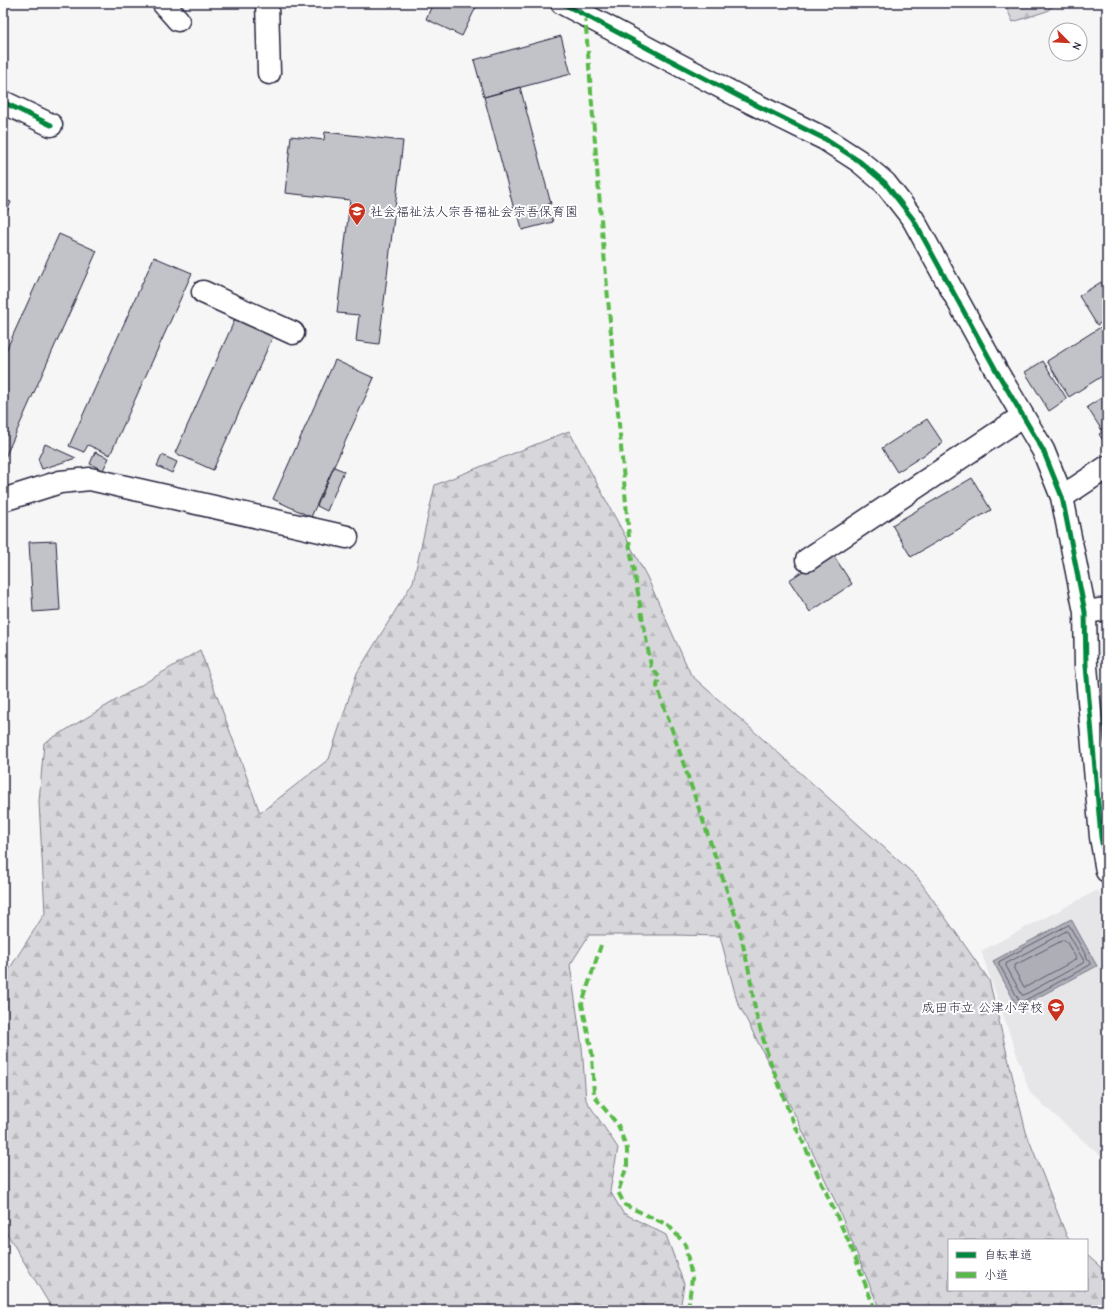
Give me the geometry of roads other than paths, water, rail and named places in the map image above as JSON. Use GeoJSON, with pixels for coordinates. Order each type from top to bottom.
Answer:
{"type":"FeatureCollection","features":[{"type":"Feature","properties":{"kind":"street"},"geometry":{"type":"LineString","coordinates":[[163,3],[178,20]]}},
{"type":"Feature","properties":{"kind":"street"},"geometry":{"type":"LineString","coordinates":[[267,3],[269,72]]}},
{"type":"Feature","properties":{"kind":"street"},"geometry":{"type":"LineString","coordinates":[[562,3],[742,98],[825,139],[858,161],[885,183],[913,219],[997,372],[1043,450],[1062,497],[1085,612],[1086,666],[1101,837],[1107,870]]}},
{"type":"Feature","properties":{"kind":"street"},"geometry":{"type":"LineString","coordinates":[[3,102],[52,125]]}},
{"type":"Feature","properties":{"kind":"street"},"geometry":{"type":"LineString","coordinates":[[203,292],[293,333]]}},
{"type":"Feature","properties":{"kind":"street"},"geometry":{"type":"LineString","coordinates":[[807,560],[1023,416]]}},
{"type":"Feature","properties":{"kind":"street"},"geometry":{"type":"LineString","coordinates":[[1062,497],[1107,467]]}},
{"type":"Feature","properties":{"kind":"street"},"geometry":{"type":"LineString","coordinates":[[3,500],[60,482],[90,479],[347,537]]}},
{"type":"Feature","properties":{"kind":"street"},"geometry":{"type":"LineString","coordinates":[[1085,612],[1107,609]]}},
{"type":"Feature","properties":{"kind":"water"},"geometry":{"type":"Polygon","coordinates":[[[1071,919],[1097,966],[1018,1008],[993,961],[1071,919]]]}},
{"type":"Feature","properties":{"kind":"place","name":"社会福祉法人宗吾福祉会宗吾保育園"},"geometry":{"type":"Point","coordinates":[357,226]}},
{"type":"Feature","properties":{"kind":"place","name":"成田市立 公津小学校"},"geometry":{"type":"Point","coordinates":[1056,1022]}}]}
